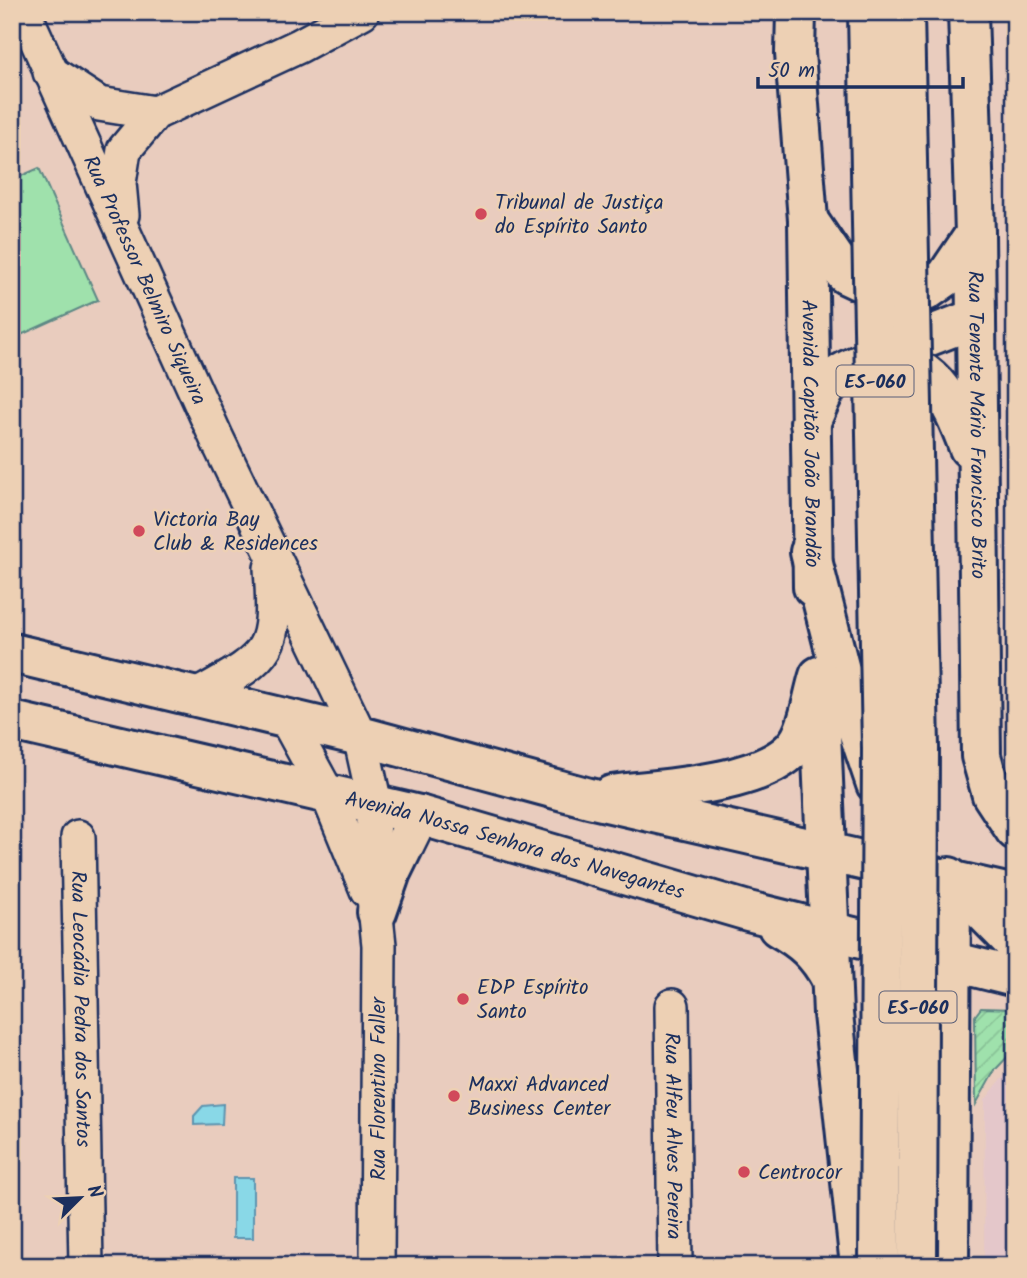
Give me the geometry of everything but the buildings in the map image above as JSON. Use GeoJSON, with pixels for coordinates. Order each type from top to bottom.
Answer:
{"type":"FeatureCollection","features":[{"type":"Feature","properties":{"kind":"main road","name":"Avenida Capitão João Brandão"},"geometry":{"type":"LineString","coordinates":[[796,12],[795,53],[808,220],[810,552],[828,854],[831,979],[860,1266]]}},
{"type":"Feature","properties":{"kind":"main road","name":"ES-060"},"geometry":{"type":"LineString","coordinates":[[868,12],[882,749],[879,1266]]}},
{"type":"Feature","properties":{"kind":"main road","name":"ES-060"},"geometry":{"type":"LineString","coordinates":[[904,12],[919,748],[917,1266]]}},
{"type":"Feature","properties":{"kind":"main road","name":"Rua Tenente Mário Francisco Brito"},"geometry":{"type":"LineString","coordinates":[[968,12],[975,234],[981,755],[992,795],[1015,830]]}},
{"type":"Feature","properties":{"kind":"main road"},"geometry":{"type":"LineString","coordinates":[[808,220],[845,274],[881,291],[926,291],[946,277],[975,234]]}},
{"type":"Feature","properties":{"kind":"main road"},"geometry":{"type":"LineString","coordinates":[[809,425],[830,383],[860,363],[976,318]]}},
{"type":"Feature","properties":{"kind":"main road"},"geometry":{"type":"LineString","coordinates":[[860,363],[890,359],[927,373],[953,404],[976,466]]}},
{"type":"Feature","properties":{"kind":"main road"},"geometry":{"type":"LineString","coordinates":[[810,552],[847,698],[876,784],[951,879],[1015,944]]}},
{"type":"Feature","properties":{"kind":"main road"},"geometry":{"type":"LineString","coordinates":[[12,653],[359,736],[589,798],[1015,895]]}},
{"type":"Feature","properties":{"kind":"main road"},"geometry":{"type":"LineString","coordinates":[[589,798],[714,781],[749,773],[779,761],[800,739],[819,676]]}},
{"type":"Feature","properties":{"kind":"main road","name":"Avenida Nossa Senhora dos Navegantes"},"geometry":{"type":"LineString","coordinates":[[12,721],[419,814],[748,911],[1015,977]]}},
{"type":"Feature","properties":{"kind":"main road"},"geometry":{"type":"LineString","coordinates":[[377,912],[391,872],[419,814]]}},
{"type":"Feature","properties":{"kind":"main road"},"geometry":{"type":"LineString","coordinates":[[949,1266],[951,879]]}},
{"type":"Feature","properties":{"kind":"main road"},"geometry":{"type":"LineString","coordinates":[[748,911],[803,941],[818,955],[831,979]]}},
{"type":"Feature","properties":{"kind":"street","name":"Rua Professor Belmiro Siqueira"},"geometry":{"type":"LineString","coordinates":[[24,12],[269,548],[359,736]]}},
{"type":"Feature","properties":{"kind":"street"},"geometry":{"type":"LineString","coordinates":[[123,228],[119,183],[124,150],[156,113],[209,90],[314,23],[362,12]]}},
{"type":"Feature","properties":{"kind":"street"},"geometry":{"type":"LineString","coordinates":[[50,72],[99,104],[156,113]]}},
{"type":"Feature","properties":{"kind":"street","name":"Rua Professor Belmiro Siqueira"},"geometry":{"type":"LineString","coordinates":[[195,697],[253,663],[271,640],[274,613],[269,548]]}},
{"type":"Feature","properties":{"kind":"street","name":"Rua Florentino Faller"},"geometry":{"type":"LineString","coordinates":[[287,720],[328,795],[377,912]]}},
{"type":"Feature","properties":{"kind":"street","name":"Rua Florentino Faller"},"geometry":{"type":"LineString","coordinates":[[359,736],[375,804],[371,869],[377,912],[377,1266]]}},
{"type":"Feature","properties":{"kind":"street","name":"Rua Leocádia Pedra dos Santos"},"geometry":{"type":"LineString","coordinates":[[78,836],[86,1266]]}},
{"type":"Feature","properties":{"kind":"street","name":"Rua Alfeu Alves Pereira"},"geometry":{"type":"LineString","coordinates":[[671,1006],[676,1266]]}},
{"type":"Feature","properties":{"kind":"shaded area"},"geometry":{"type":"Polygon","coordinates":[[[1015,1062],[1015,1266],[984,1266],[985,1100],[1015,1062]]]}},
{"type":"Feature","properties":{"kind":"green space"},"geometry":{"type":"Polygon","coordinates":[[[39,168],[98,300],[12,339],[12,180],[39,168]]]}},
{"type":"Feature","properties":{"kind":"green space"},"geometry":{"type":"Polygon","coordinates":[[[981,1008],[1015,1009],[1015,1049],[995,1070],[976,1104],[975,1016],[981,1008]]]}},
{"type":"Feature","properties":{"kind":"water"},"geometry":{"type":"Polygon","coordinates":[[[223,1104],[222,1124],[194,1125],[194,1116],[203,1106],[223,1104]]]}},
{"type":"Feature","properties":{"kind":"water"},"geometry":{"type":"Polygon","coordinates":[[[233,1178],[253,1178],[253,1238],[233,1238],[233,1178]]]}},
{"type":"Feature","properties":{"kind":"place","name":"Tribunal de Justiça do Espírito Santo"},"geometry":{"type":"Point","coordinates":[481,214]}},
{"type":"Feature","properties":{"kind":"place","name":"Victoria Bay Club & Residences"},"geometry":{"type":"Point","coordinates":[139,531]}},
{"type":"Feature","properties":{"kind":"place","name":"EDP Espírito Santo"},"geometry":{"type":"Point","coordinates":[463,999]}},
{"type":"Feature","properties":{"kind":"place","name":"Maxxi Advanced Business Center"},"geometry":{"type":"Point","coordinates":[454,1096]}},
{"type":"Feature","properties":{"kind":"place","name":"Centrocor"},"geometry":{"type":"Point","coordinates":[744,1172]}}]}
